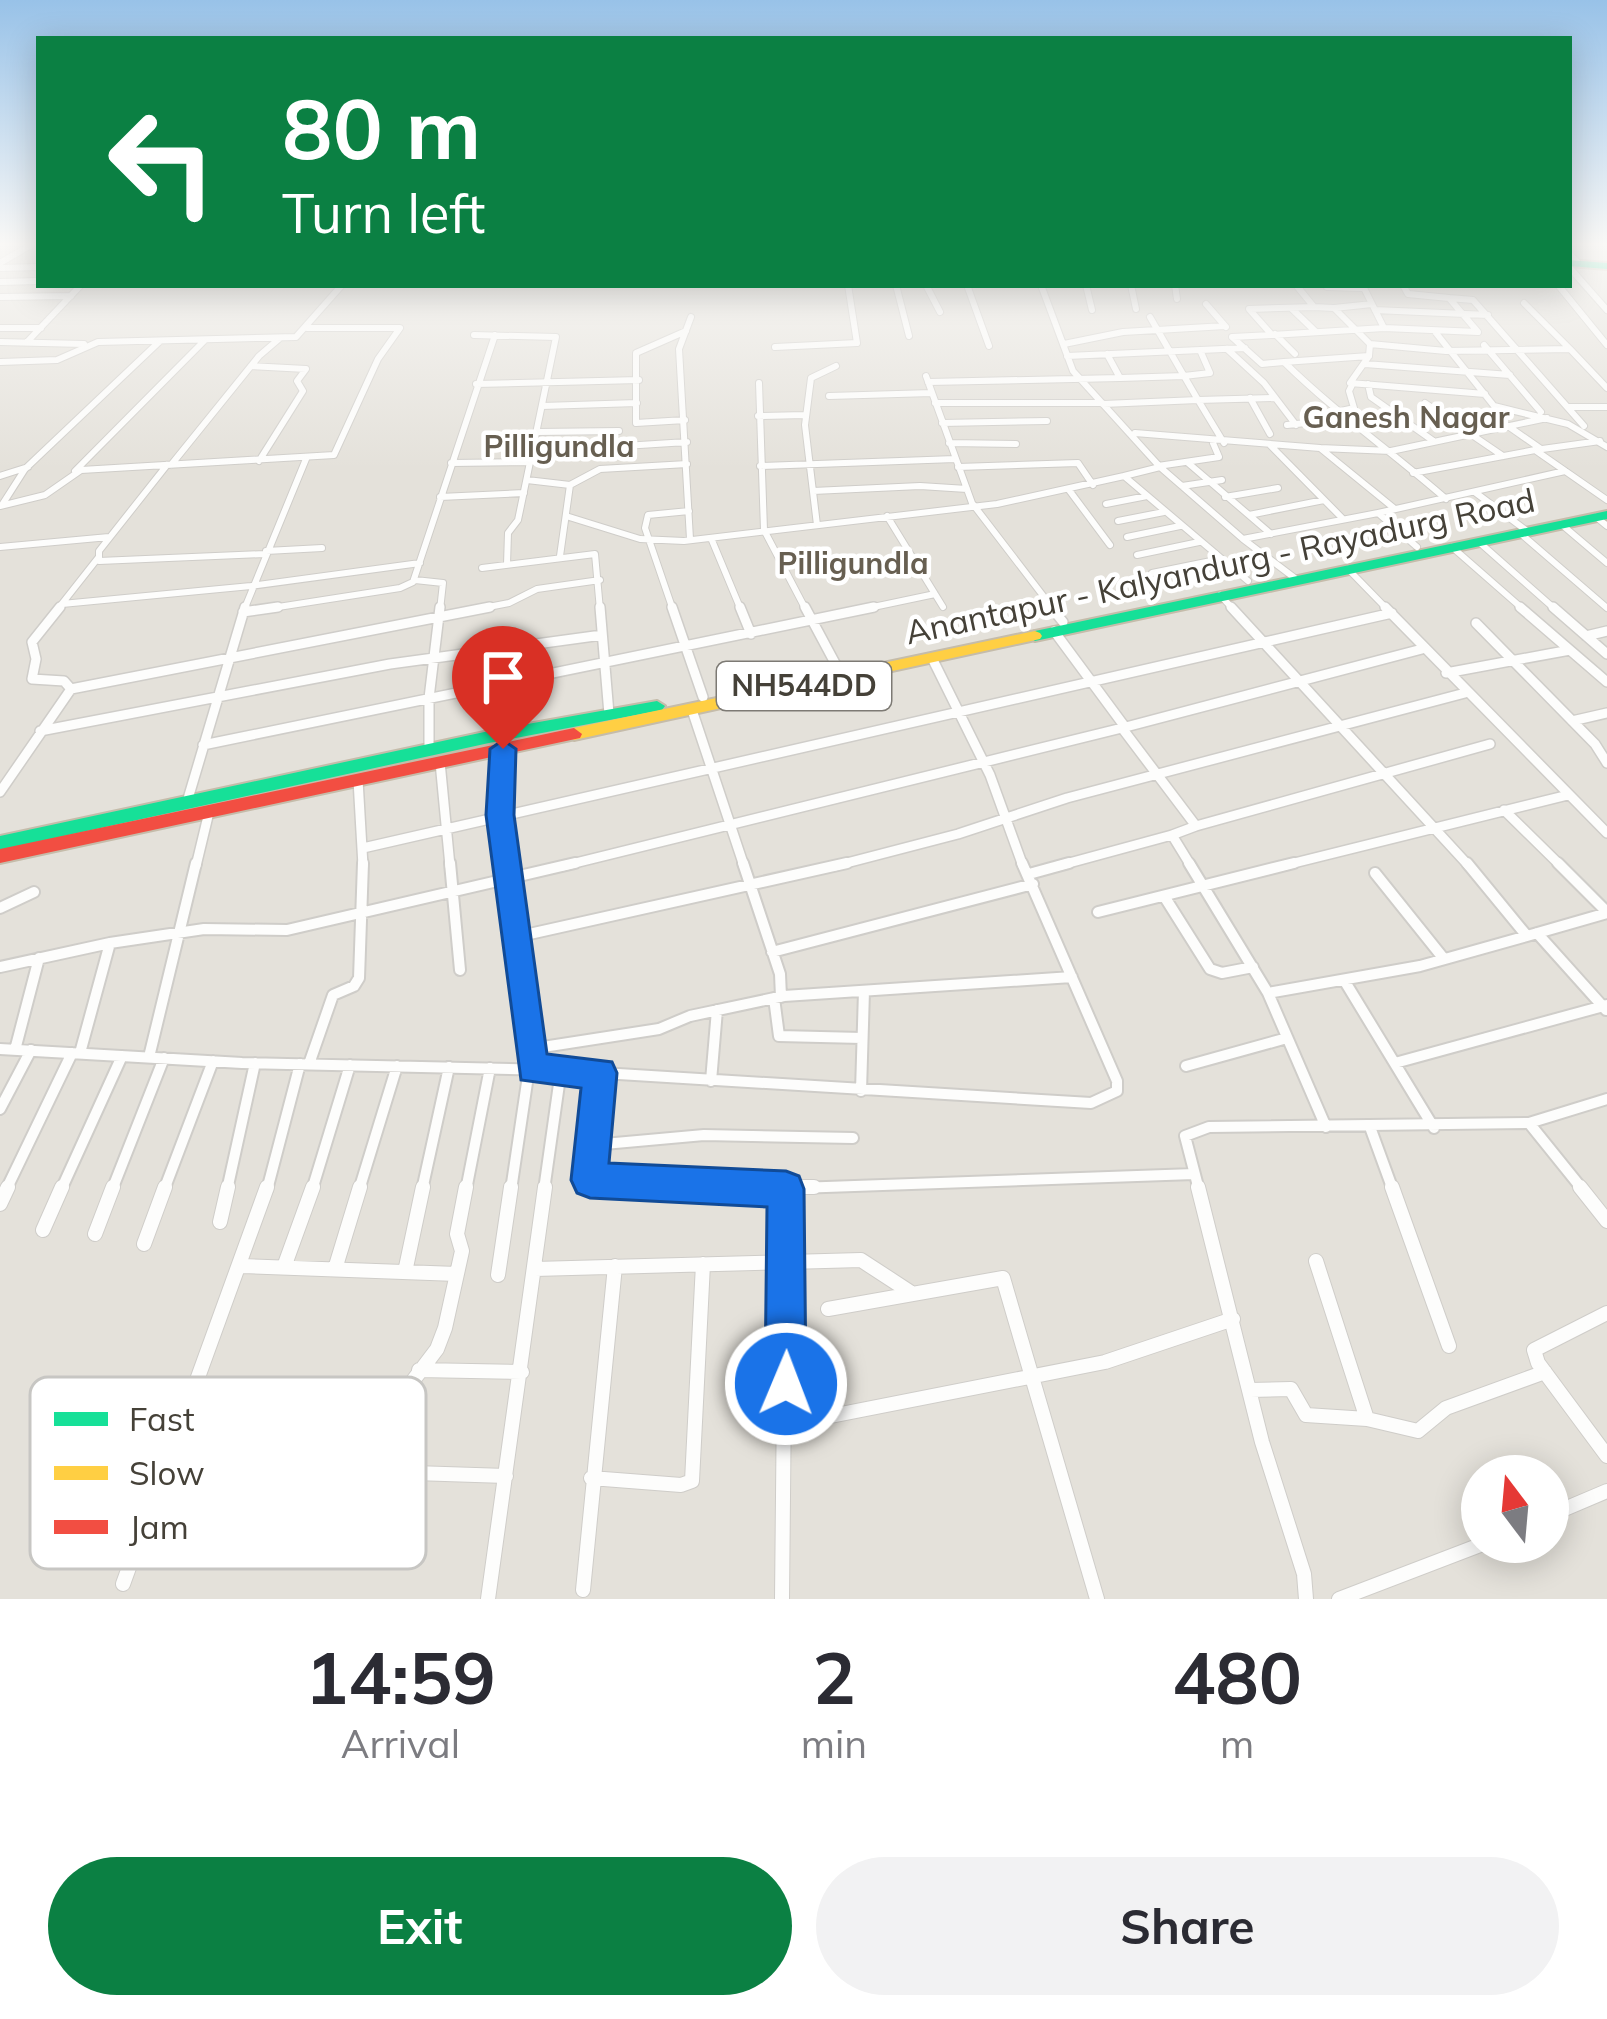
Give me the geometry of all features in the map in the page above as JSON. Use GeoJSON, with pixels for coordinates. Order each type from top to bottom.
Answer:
{"type":"FeatureCollection","features":[{"type":"Feature","properties":{"kind":"highway","name":"Anantapur - Kalyandurg - Rayadurg Road"},"geometry":{"type":"LineString","coordinates":[[0,856],[358,780],[435,756],[503,749],[698,703],[1220,595],[1417,547],[1605,513]]}},
{"type":"Feature","properties":{"kind":"highway","name":"Anantapur - Kalyandurg - Rayadurg Road"},"geometry":{"type":"LineString","coordinates":[[841,673],[932,658],[1248,581],[1348,569],[1605,513]]}},
{"type":"Feature","properties":{"kind":"highway","name":"Anantapur - Kalyandurg - Rayadurg Road"},"geometry":{"type":"LineString","coordinates":[[0,843],[435,756],[609,714],[698,703]]}},
{"type":"Feature","properties":{"kind":"street"},"geometry":{"type":"LineString","coordinates":[[27,342],[48,320]]}},
{"type":"Feature","properties":{"kind":"street"},"geometry":{"type":"LineString","coordinates":[[0,342],[280,338],[300,335],[314,320]]}},
{"type":"Feature","properties":{"kind":"street"},"geometry":{"type":"LineString","coordinates":[[690,320],[679,349],[690,538]]}},
{"type":"Feature","properties":{"kind":"street"},"geometry":{"type":"LineString","coordinates":[[775,346],[856,343],[853,320]]}},
{"type":"Feature","properties":{"kind":"street"},"geometry":{"type":"LineString","coordinates":[[905,320],[909,336]]}},
{"type":"Feature","properties":{"kind":"street"},"geometry":{"type":"LineString","coordinates":[[979,320],[989,346]]}},
{"type":"Feature","properties":{"kind":"street"},"geometry":{"type":"LineString","coordinates":[[1054,320],[1066,356],[1081,380],[1159,466],[1293,576]]}},
{"type":"Feature","properties":{"kind":"street"},"geometry":{"type":"LineString","coordinates":[[1151,320],[1224,443]]}},
{"type":"Feature","properties":{"kind":"street"},"geometry":{"type":"LineString","coordinates":[[1220,320],[1262,364],[1367,360],[1510,375]]}},
{"type":"Feature","properties":{"kind":"street"},"geometry":{"type":"LineString","coordinates":[[1259,320],[1295,354]]}},
{"type":"Feature","properties":{"kind":"street"},"geometry":{"type":"LineString","coordinates":[[1303,320],[1316,332]]}},
{"type":"Feature","properties":{"kind":"street"},"geometry":{"type":"LineString","coordinates":[[1344,320],[1370,344],[1450,351],[1485,346],[1570,349]]}},
{"type":"Feature","properties":{"kind":"street"},"geometry":{"type":"LineString","coordinates":[[1381,320],[1394,346]]}},
{"type":"Feature","properties":{"kind":"street"},"geometry":{"type":"LineString","coordinates":[[1235,337],[1386,328],[1478,332],[1467,320]]}},
{"type":"Feature","properties":{"kind":"street"},"geometry":{"type":"LineString","coordinates":[[1491,320],[1604,444]]}},
{"type":"Feature","properties":{"kind":"street"},"geometry":{"type":"LineString","coordinates":[[1541,320],[1607,388]]}},
{"type":"Feature","properties":{"kind":"street"},"geometry":{"type":"LineString","coordinates":[[1586,320],[1607,345]]}},
{"type":"Feature","properties":{"kind":"street"},"geometry":{"type":"LineString","coordinates":[[1064,344],[1123,332],[1226,326]]}},
{"type":"Feature","properties":{"kind":"street"},"geometry":{"type":"LineString","coordinates":[[0,328],[40,328]]}},
{"type":"Feature","properties":{"kind":"street"},"geometry":{"type":"LineString","coordinates":[[75,471],[336,453],[378,359],[400,328],[307,328]]}},
{"type":"Feature","properties":{"kind":"street"},"geometry":{"type":"LineString","coordinates":[[685,420],[636,423],[636,353],[686,332]]}},
{"type":"Feature","properties":{"kind":"street"},"geometry":{"type":"LineString","coordinates":[[1473,332],[1544,416]]}},
{"type":"Feature","properties":{"kind":"street"},"geometry":{"type":"LineString","coordinates":[[1436,333],[1494,406],[1585,427]]}},
{"type":"Feature","properties":{"kind":"street"},"geometry":{"type":"LineString","coordinates":[[474,335],[555,336],[518,524],[508,532],[506,564]]}},
{"type":"Feature","properties":{"kind":"street"},"geometry":{"type":"LineString","coordinates":[[415,580],[495,335]]}},
{"type":"Feature","properties":{"kind":"street"},"geometry":{"type":"LineString","coordinates":[[71,689],[67,682],[31,676],[36,659],[32,642],[110,537],[251,366],[280,338]]}},
{"type":"Feature","properties":{"kind":"street"},"geometry":{"type":"LineString","coordinates":[[160,341],[28,466],[0,506],[45,496],[205,340]]}},
{"type":"Feature","properties":{"kind":"street"},"geometry":{"type":"LineString","coordinates":[[0,362],[57,360],[89,344]]}},
{"type":"Feature","properties":{"kind":"street"},"geometry":{"type":"LineString","coordinates":[[1336,412],[1354,408],[1349,391],[1367,360],[1370,344]]}},
{"type":"Feature","properties":{"kind":"street"},"geometry":{"type":"LineString","coordinates":[[1066,356],[1245,348]]}},
{"type":"Feature","properties":{"kind":"street"},"geometry":{"type":"LineString","coordinates":[[1226,349],[1275,398],[1292,425],[1344,419]]}},
{"type":"Feature","properties":{"kind":"street"},"geometry":{"type":"LineString","coordinates":[[1196,826],[1155,774],[974,504],[927,379],[1081,380],[1210,373],[1200,350]]}},
{"type":"Feature","properties":{"kind":"street"},"geometry":{"type":"LineString","coordinates":[[1107,354],[1120,378]]}},
{"type":"Feature","properties":{"kind":"street"},"geometry":{"type":"LineString","coordinates":[[1283,362],[1344,419],[1391,451],[1446,499]]}},
{"type":"Feature","properties":{"kind":"street"},"geometry":{"type":"LineString","coordinates":[[251,366],[306,369],[298,381],[303,391],[259,461]]}},
{"type":"Feature","properties":{"kind":"street"},"geometry":{"type":"LineString","coordinates":[[817,525],[806,415],[811,378],[836,366]]}},
{"type":"Feature","properties":{"kind":"street"},"geometry":{"type":"LineString","coordinates":[[1595,376],[1607,375]]}},
{"type":"Feature","properties":{"kind":"street"},"geometry":{"type":"LineString","coordinates":[[476,384],[639,380]]}},
{"type":"Feature","properties":{"kind":"street"},"geometry":{"type":"LineString","coordinates":[[759,383],[764,530],[841,673]]}},
{"type":"Feature","properties":{"kind":"street"},"geometry":{"type":"LineString","coordinates":[[1353,383],[1485,394]]}},
{"type":"Feature","properties":{"kind":"street"},"geometry":{"type":"LineString","coordinates":[[1368,384],[1371,397],[1432,440]]}},
{"type":"Feature","properties":{"kind":"street"},"geometry":{"type":"LineString","coordinates":[[830,396],[1102,403],[1275,398]]}},
{"type":"Feature","properties":{"kind":"street"},"geometry":{"type":"LineString","coordinates":[[1250,398],[1270,434]]}},
{"type":"Feature","properties":{"kind":"street"},"geometry":{"type":"LineString","coordinates":[[542,406],[637,403]]}},
{"type":"Feature","properties":{"kind":"street"},"geometry":{"type":"LineString","coordinates":[[1425,404],[1503,456]]}},
{"type":"Feature","properties":{"kind":"street"},"geometry":{"type":"LineString","coordinates":[[1568,407],[1607,407]]}},
{"type":"Feature","properties":{"kind":"street"},"geometry":{"type":"LineString","coordinates":[[758,416],[806,415]]}},
{"type":"Feature","properties":{"kind":"street"},"geometry":{"type":"LineString","coordinates":[[1133,433],[1213,443],[1391,451],[1544,416]]}},
{"type":"Feature","properties":{"kind":"street"},"geometry":{"type":"LineString","coordinates":[[1355,426],[1401,418]]}},
{"type":"Feature","properties":{"kind":"street"},"geometry":{"type":"LineString","coordinates":[[942,423],[1047,421]]}},
{"type":"Feature","properties":{"kind":"street"},"geometry":{"type":"LineString","coordinates":[[1508,426],[1565,472],[1605,513]]}},
{"type":"Feature","properties":{"kind":"street"},"geometry":{"type":"LineString","coordinates":[[537,432],[619,431]]}},
{"type":"Feature","properties":{"kind":"street"},"geometry":{"type":"LineString","coordinates":[[608,447],[686,442]]}},
{"type":"Feature","properties":{"kind":"street"},"geometry":{"type":"LineString","coordinates":[[949,443],[1016,444]]}},
{"type":"Feature","properties":{"kind":"street"},"geometry":{"type":"LineString","coordinates":[[566,515],[601,522],[618,536],[711,538],[1069,490],[1159,466],[1220,457],[1213,443]]}},
{"type":"Feature","properties":{"kind":"street"},"geometry":{"type":"LineString","coordinates":[[1413,473],[1538,450],[1604,444]]}},
{"type":"Feature","properties":{"kind":"street"},"geometry":{"type":"LineString","coordinates":[[1270,446],[1343,520]]}},
{"type":"Feature","properties":{"kind":"street"},"geometry":{"type":"LineString","coordinates":[[1321,448],[1395,509]]}},
{"type":"Feature","properties":{"kind":"street"},"geometry":{"type":"LineString","coordinates":[[187,802],[251,586],[306,458]]}},
{"type":"Feature","properties":{"kind":"street"},"geometry":{"type":"LineString","coordinates":[[451,463],[530,462]]}},
{"type":"Feature","properties":{"kind":"street"},"geometry":{"type":"LineString","coordinates":[[1187,462],[1271,534]]}},
{"type":"Feature","properties":{"kind":"street"},"geometry":{"type":"LineString","coordinates":[[527,480],[570,484],[600,469],[687,464]]}},
{"type":"Feature","properties":{"kind":"street"},"geometry":{"type":"LineString","coordinates":[[760,466],[1078,464],[1093,485]]}},
{"type":"Feature","properties":{"kind":"street"},"geometry":{"type":"LineString","coordinates":[[0,476],[28,466]]}},
{"type":"Feature","properties":{"kind":"street"},"geometry":{"type":"LineString","coordinates":[[1243,539],[1565,472]]}},
{"type":"Feature","properties":{"kind":"street"},"geometry":{"type":"LineString","coordinates":[[1124,476],[1248,581]]}},
{"type":"Feature","properties":{"kind":"street"},"geometry":{"type":"LineString","coordinates":[[1182,486],[1222,479]]}},
{"type":"Feature","properties":{"kind":"street"},"geometry":{"type":"LineString","coordinates":[[560,556],[570,484]]}},
{"type":"Feature","properties":{"kind":"street"},"geometry":{"type":"LineString","coordinates":[[812,491],[920,486],[967,489]]}},
{"type":"Feature","properties":{"kind":"street"},"geometry":{"type":"LineString","coordinates":[[1226,497],[1277,488]]}},
{"type":"Feature","properties":{"kind":"street"},"geometry":{"type":"LineString","coordinates":[[1069,490],[1109,545]]}},
{"type":"Feature","properties":{"kind":"street"},"geometry":{"type":"LineString","coordinates":[[1265,490],[1283,508]]}},
{"type":"Feature","properties":{"kind":"street"},"geometry":{"type":"LineString","coordinates":[[1476,493],[1607,608]]}},
{"type":"Feature","properties":{"kind":"street"},"geometry":{"type":"LineString","coordinates":[[440,496],[524,494]]}},
{"type":"Feature","properties":{"kind":"street"},"geometry":{"type":"LineString","coordinates":[[1106,504],[1147,496]]}},
{"type":"Feature","properties":{"kind":"street"},"geometry":{"type":"LineString","coordinates":[[1250,515],[1324,500]]}},
{"type":"Feature","properties":{"kind":"street"},"geometry":{"type":"LineString","coordinates":[[689,511],[646,516],[648,540],[686,646],[709,768],[772,952],[778,997],[776,1035],[862,1038]]}},
{"type":"Feature","properties":{"kind":"street"},"geometry":{"type":"LineString","coordinates":[[1118,520],[1164,512]]}},
{"type":"Feature","properties":{"kind":"street"},"geometry":{"type":"LineString","coordinates":[[1378,513],[1417,547]]}},
{"type":"Feature","properties":{"kind":"street"},"geometry":{"type":"LineString","coordinates":[[887,516],[943,607]]}},
{"type":"Feature","properties":{"kind":"street"},"geometry":{"type":"LineString","coordinates":[[1561,524],[1607,563]]}},
{"type":"Feature","properties":{"kind":"street"},"geometry":{"type":"LineString","coordinates":[[1127,537],[1181,526]]}},
{"type":"Feature","properties":{"kind":"street"},"geometry":{"type":"LineString","coordinates":[[0,547],[110,537]]}},
{"type":"Feature","properties":{"kind":"street"},"geometry":{"type":"LineString","coordinates":[[711,538],[751,634]]}},
{"type":"Feature","properties":{"kind":"street"},"geometry":{"type":"LineString","coordinates":[[1137,555],[1199,542]]}},
{"type":"Feature","properties":{"kind":"street"},"geometry":{"type":"LineString","coordinates":[[1480,542],[1607,654]]}},
{"type":"Feature","properties":{"kind":"street"},"geometry":{"type":"LineString","coordinates":[[1452,547],[1607,682]]}},
{"type":"Feature","properties":{"kind":"street"},"geometry":{"type":"LineString","coordinates":[[98,558],[112,564],[322,548]]}},
{"type":"Feature","properties":{"kind":"street"},"geometry":{"type":"LineString","coordinates":[[482,568],[594,553],[609,714]]}},
{"type":"Feature","properties":{"kind":"street"},"geometry":{"type":"LineString","coordinates":[[1152,573],[1221,560]]}},
{"type":"Feature","properties":{"kind":"street"},"geometry":{"type":"LineString","coordinates":[[62,604],[251,586],[420,562]]}},
{"type":"Feature","properties":{"kind":"street"},"geometry":{"type":"LineString","coordinates":[[1348,569],[1607,833]]}},
{"type":"Feature","properties":{"kind":"street"},"geometry":{"type":"LineString","coordinates":[[243,613],[400,588],[415,580],[443,581],[429,698],[460,970]]}},
{"type":"Feature","properties":{"kind":"street"},"geometry":{"type":"LineString","coordinates":[[0,792],[71,689],[514,602],[542,588],[600,580]]}},
{"type":"Feature","properties":{"kind":"street"},"geometry":{"type":"LineString","coordinates":[[203,745],[935,594]]}},
{"type":"Feature","properties":{"kind":"street"},"geometry":{"type":"LineString","coordinates":[[1220,595],[1533,935],[1606,1007]]}},
{"type":"Feature","properties":{"kind":"street"},"geometry":{"type":"LineString","coordinates":[[363,848],[1392,613]]}},
{"type":"Feature","properties":{"kind":"street"},"geometry":{"type":"LineString","coordinates":[[1476,623],[1573,721],[1607,763]]}},
{"type":"Feature","properties":{"kind":"street"},"geometry":{"type":"LineString","coordinates":[[1586,636],[1607,632]]}},
{"type":"Feature","properties":{"kind":"street"},"geometry":{"type":"LineString","coordinates":[[40,730],[216,701],[435,656],[602,635]]}},
{"type":"Feature","properties":{"kind":"street"},"geometry":{"type":"LineString","coordinates":[[0,967],[178,933],[287,929],[359,916],[984,763],[1422,649]]}},
{"type":"Feature","properties":{"kind":"street"},"geometry":{"type":"LineString","coordinates":[[1446,673],[1571,650]]}},
{"type":"Feature","properties":{"kind":"street"},"geometry":{"type":"LineString","coordinates":[[0,1049],[255,1063],[561,1070],[1091,1103],[1109,1098],[1118,1091],[1117,1081],[984,763],[932,658]]}},
{"type":"Feature","properties":{"kind":"street"},"geometry":{"type":"LineString","coordinates":[[516,937],[749,888],[1465,693]]}},
{"type":"Feature","properties":{"kind":"street"},"geometry":{"type":"LineString","coordinates":[[1573,721],[1607,713]]}},
{"type":"Feature","properties":{"kind":"street"},"geometry":{"type":"LineString","coordinates":[[772,952],[1490,744]]}},
{"type":"Feature","properties":{"kind":"street"},"geometry":{"type":"LineString","coordinates":[[498,1275],[531,1069],[500,815],[503,749]]}},
{"type":"Feature","properties":{"kind":"street"},"geometry":{"type":"LineString","coordinates":[[202,1377],[244,1266],[304,1064],[333,995],[354,986],[359,978],[363,848],[358,780]]}},
{"type":"Feature","properties":{"kind":"street"},"geometry":{"type":"LineString","coordinates":[[1098,912],[1568,795]]}},
{"type":"Feature","properties":{"kind":"street"},"geometry":{"type":"LineString","coordinates":[[1268,993],[1444,959],[1607,912],[1504,810]]}},
{"type":"Feature","properties":{"kind":"street"},"geometry":{"type":"LineString","coordinates":[[149,1057],[209,812]]}},
{"type":"Feature","properties":{"kind":"street"},"geometry":{"type":"LineString","coordinates":[[1172,835],[1268,993],[1326,1127]]}},
{"type":"Feature","properties":{"kind":"street"},"geometry":{"type":"LineString","coordinates":[[1375,873],[1444,959]]}},
{"type":"Feature","properties":{"kind":"street"},"geometry":{"type":"LineString","coordinates":[[0,908],[34,892]]}},
{"type":"Feature","properties":{"kind":"street"},"geometry":{"type":"LineString","coordinates":[[1164,896],[1210,969],[1222,973],[1253,967]]}},
{"type":"Feature","properties":{"kind":"street"},"geometry":{"type":"LineString","coordinates":[[0,1204],[76,1053],[110,943]]}},
{"type":"Feature","properties":{"kind":"street"},"geometry":{"type":"LineString","coordinates":[[15,1049],[39,958]]}},
{"type":"Feature","properties":{"kind":"street"},"geometry":{"type":"LineString","coordinates":[[530,1049],[659,1028],[778,997],[1072,977]]}},
{"type":"Feature","properties":{"kind":"street"},"geometry":{"type":"LineString","coordinates":[[1344,980],[1434,1128]]}},
{"type":"Feature","properties":{"kind":"street"},"geometry":{"type":"LineString","coordinates":[[861,1091],[864,991]]}},
{"type":"Feature","properties":{"kind":"street"},"geometry":{"type":"LineString","coordinates":[[1395,1063],[1606,1007]]}},
{"type":"Feature","properties":{"kind":"street"},"geometry":{"type":"LineString","coordinates":[[711,1082],[717,1010]]}},
{"type":"Feature","properties":{"kind":"street"},"geometry":{"type":"LineString","coordinates":[[1186,1066],[1287,1038]]}},
{"type":"Feature","properties":{"kind":"street"},"geometry":{"type":"LineString","coordinates":[[0,1109],[31,1051]]}},
{"type":"Feature","properties":{"kind":"street"},"geometry":{"type":"LineString","coordinates":[[43,1230],[122,1055]]}},
{"type":"Feature","properties":{"kind":"street"},"geometry":{"type":"LineString","coordinates":[[95,1234],[164,1058]]}},
{"type":"Feature","properties":{"kind":"street"},"geometry":{"type":"LineString","coordinates":[[144,1244],[213,1061]]}},
{"type":"Feature","properties":{"kind":"street"},"geometry":{"type":"LineString","coordinates":[[220,1222],[255,1063]]}},
{"type":"Feature","properties":{"kind":"street"},"geometry":{"type":"LineString","coordinates":[[284,1267],[350,1065]]}},
{"type":"Feature","properties":{"kind":"street"},"geometry":{"type":"LineString","coordinates":[[335,1269],[397,1066]]}},
{"type":"Feature","properties":{"kind":"street"},"geometry":{"type":"LineString","coordinates":[[405,1272],[449,1067]]}},
{"type":"Feature","properties":{"kind":"street"},"geometry":{"type":"LineString","coordinates":[[415,1377],[442,1340],[462,1245],[457,1234],[490,1068]]}},
{"type":"Feature","properties":{"kind":"street"},"geometry":{"type":"LineString","coordinates":[[488,1599],[561,1070]]}},
{"type":"Feature","properties":{"kind":"street"},"geometry":{"type":"LineString","coordinates":[[600,1073],[590,1180],[786,1189],[1194,1174]]}},
{"type":"Feature","properties":{"kind":"street"},"geometry":{"type":"LineString","coordinates":[[1306,1599],[1304,1574],[1271,1475],[1184,1141],[1192,1130],[1529,1123],[1607,1100]]}},
{"type":"Feature","properties":{"kind":"street"},"geometry":{"type":"LineString","coordinates":[[1529,1123],[1607,1221]]}},
{"type":"Feature","properties":{"kind":"street"},"geometry":{"type":"LineString","coordinates":[[1370,1127],[1449,1346]]}},
{"type":"Feature","properties":{"kind":"street"},"geometry":{"type":"LineString","coordinates":[[593,1145],[704,1135],[853,1138]]}},
{"type":"Feature","properties":{"kind":"street"},"geometry":{"type":"LineString","coordinates":[[782,1599],[786,1189]]}},
{"type":"Feature","properties":{"kind":"street"},"geometry":{"type":"LineString","coordinates":[[536,1269],[861,1260],[911,1293]]}},
{"type":"Feature","properties":{"kind":"street"},"geometry":{"type":"LineString","coordinates":[[1316,1261],[1367,1419]]}},
{"type":"Feature","properties":{"kind":"street"},"geometry":{"type":"LineString","coordinates":[[591,1478],[681,1485],[694,1477],[703,1264]]}},
{"type":"Feature","properties":{"kind":"street"},"geometry":{"type":"LineString","coordinates":[[244,1266],[457,1274]]}},
{"type":"Feature","properties":{"kind":"street"},"geometry":{"type":"LineString","coordinates":[[583,1590],[615,1266]]}},
{"type":"Feature","properties":{"kind":"street"},"geometry":{"type":"LineString","coordinates":[[828,1309],[1003,1278],[1097,1599]]}},
{"type":"Feature","properties":{"kind":"street"},"geometry":{"type":"LineString","coordinates":[[1607,1313],[1537,1346],[1535,1356],[1607,1456]]}},
{"type":"Feature","properties":{"kind":"street"},"geometry":{"type":"LineString","coordinates":[[785,1425],[1105,1362],[1233,1319]]}},
{"type":"Feature","properties":{"kind":"street"},"geometry":{"type":"LineString","coordinates":[[419,1370],[522,1372]]}},
{"type":"Feature","properties":{"kind":"street"},"geometry":{"type":"LineString","coordinates":[[1250,1390],[1289,1389],[1303,1414],[1367,1419],[1418,1431],[1446,1408],[1545,1372]]}},
{"type":"Feature","properties":{"kind":"street"},"geometry":{"type":"LineString","coordinates":[[426,1473],[506,1476]]}},
{"type":"Feature","properties":{"kind":"street"},"geometry":{"type":"LineString","coordinates":[[1569,1507],[1607,1491]]}},
{"type":"Feature","properties":{"kind":"street"},"geometry":{"type":"LineString","coordinates":[[1340,1599],[1461,1552]]}},
{"type":"Feature","properties":{"kind":"street"},"geometry":{"type":"LineString","coordinates":[[123,1584],[129,1569]]}},
{"type":"Feature","properties":{"kind":"shaded area"},"geometry":{"type":"Polygon","coordinates":[[[0,320],[1607,320],[1607,1599],[0,1599],[0,320]]]}},
{"type":"Feature","properties":{"kind":"traffic: fast"},"geometry":{"type":"LineString","coordinates":[[1035,636],[1607,515]]}},
{"type":"Feature","properties":{"kind":"traffic: fast"},"geometry":{"type":"LineString","coordinates":[[0,843],[489,737],[657,706]]}},
{"type":"Feature","properties":{"kind":"traffic: slow"},"geometry":{"type":"LineString","coordinates":[[574,734],[1035,636]]}},
{"type":"Feature","properties":{"kind":"traffic: jam"},"geometry":{"type":"LineString","coordinates":[[0,856],[574,734]]}},
{"type":"Feature","properties":{"kind":"district","name":"Ganesh Nagar"},"geometry":{"type":"Point","coordinates":[1406,418]}},
{"type":"Feature","properties":{"kind":"district","name":"Pilligundla"},"geometry":{"type":"Point","coordinates":[559,447]}},
{"type":"Feature","properties":{"kind":"district","name":"Pilligundla"},"geometry":{"type":"Point","coordinates":[853,564]}},
{"type":"Feature","properties":{"kind":"route"},"geometry":{"type":"LineString","coordinates":[[503,749],[500,815],[532,1069],[600,1073],[590,1180],[786,1189],[786,1384]]}}]}
